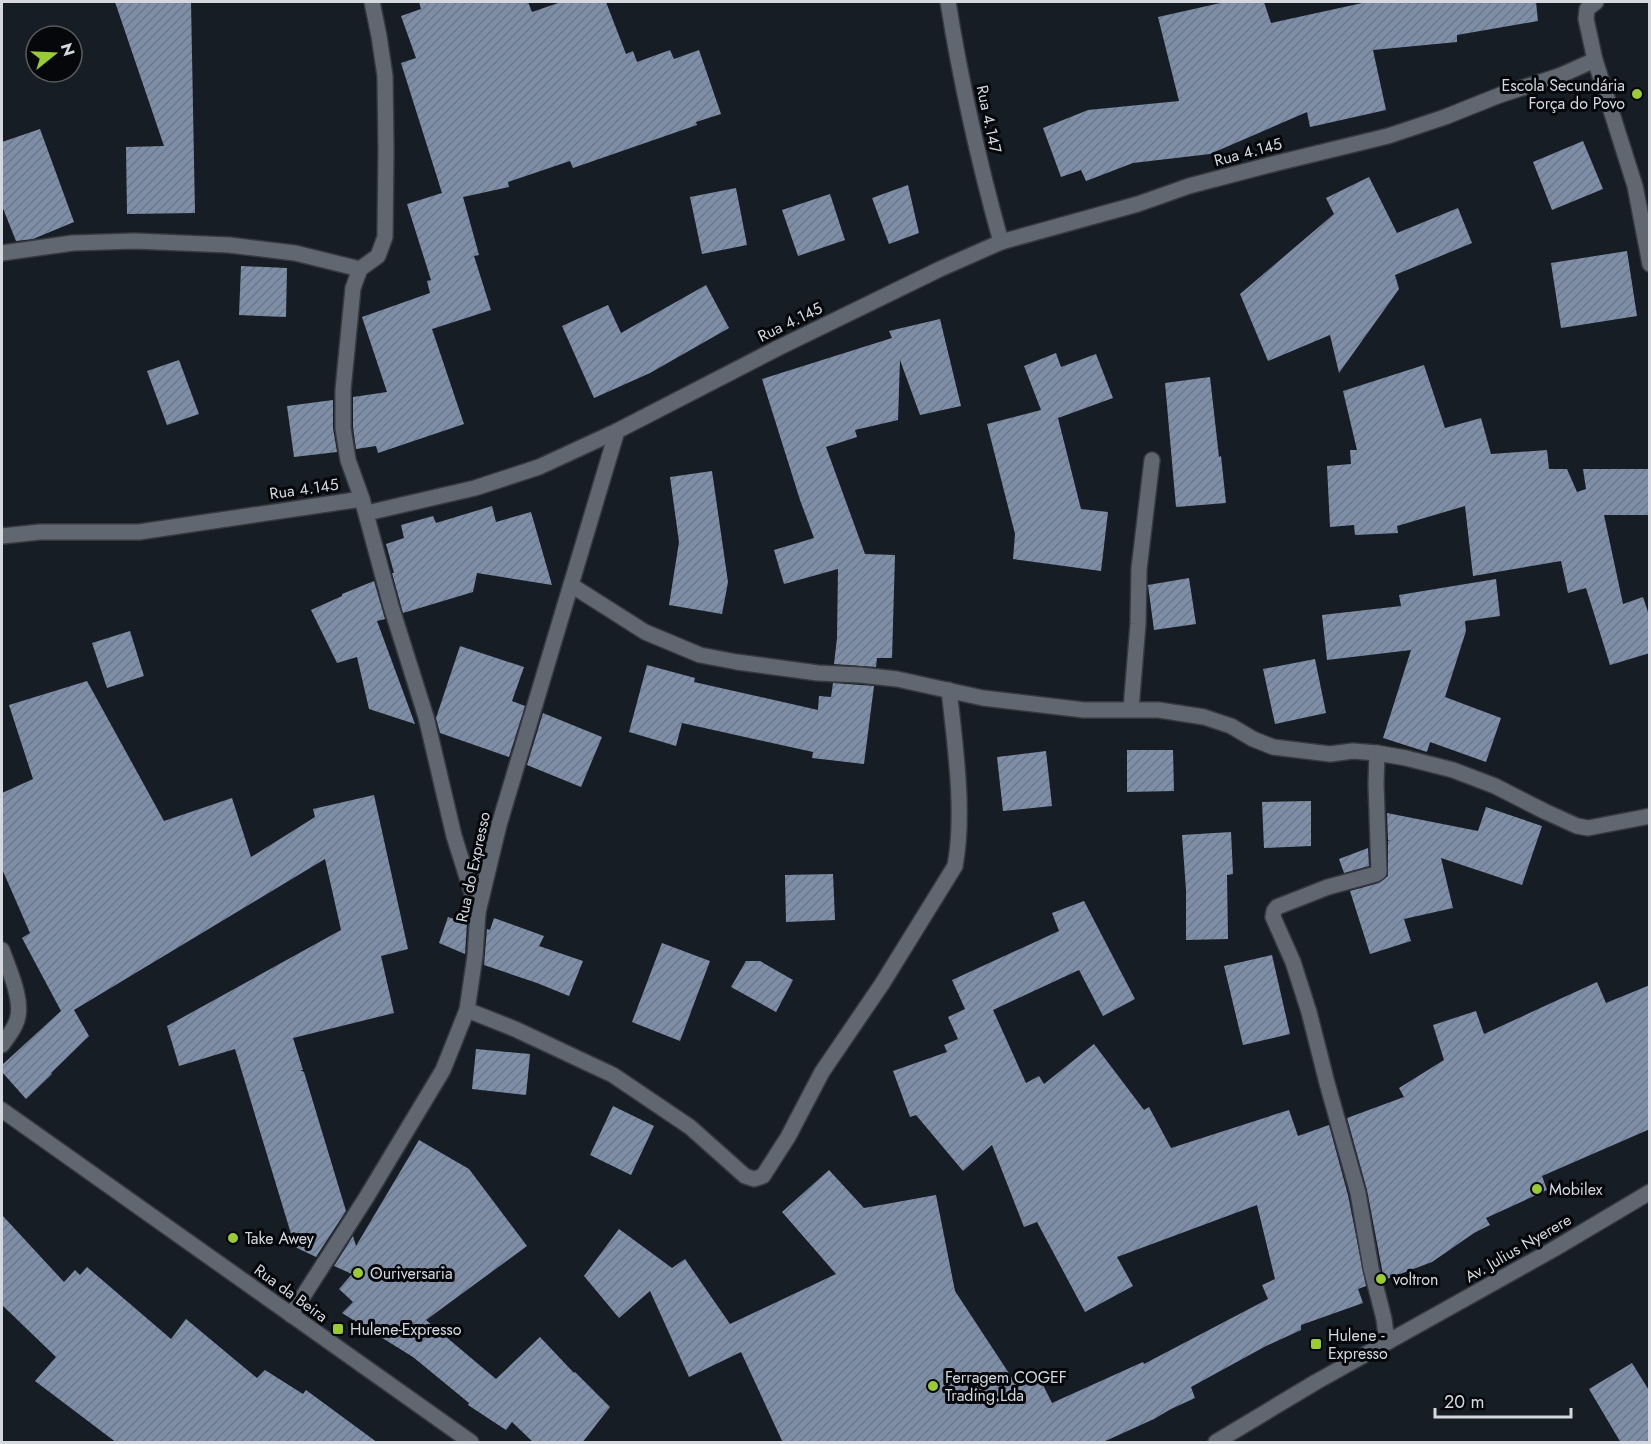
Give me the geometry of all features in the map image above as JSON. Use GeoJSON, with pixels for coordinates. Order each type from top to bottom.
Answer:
{"type":"FeatureCollection","features":[{"type":"Feature","properties":{"kind":"street"},"geometry":{"type":"LineString","coordinates":[[372,2],[380,36],[385,76],[385,237],[378,256],[360,269],[353,288],[343,428],[348,460],[364,506],[391,606],[426,717],[454,836],[478,912]]}},
{"type":"Feature","properties":{"kind":"street","name":"Rua 4.147"},"geometry":{"type":"LineString","coordinates":[[948,2],[974,137],[1001,242]]}},
{"type":"Feature","properties":{"kind":"street"},"geometry":{"type":"LineString","coordinates":[[1596,2],[1587,9],[1586,19],[1595,60],[1635,186],[1650,264]]}},
{"type":"Feature","properties":{"kind":"street","name":"Rua 4.145"},"geometry":{"type":"LineString","coordinates":[[2,536],[40,532],[139,532],[364,506],[475,488],[539,467],[617,431],[778,348],[940,269],[1001,242],[1138,204],[1190,186],[1388,136],[1500,95],[1560,76],[1595,60]]}},
{"type":"Feature","properties":{"kind":"street"},"geometry":{"type":"LineString","coordinates":[[2,254],[83,243],[135,241],[217,244],[295,253],[360,269]]}},
{"type":"Feature","properties":{"kind":"street","name":"Rua do Expresso"},"geometry":{"type":"LineString","coordinates":[[291,1315],[366,1198],[438,1079],[467,1010],[475,956],[478,912],[499,825],[617,431]]}},
{"type":"Feature","properties":{"kind":"street"},"geometry":{"type":"LineString","coordinates":[[1131,709],[1138,624],[1139,569],[1152,460]]}},
{"type":"Feature","properties":{"kind":"street"},"geometry":{"type":"LineString","coordinates":[[571,585],[645,632],[700,655],[818,673],[897,679],[983,698],[1083,710],[1159,710],[1204,717],[1231,726],[1273,747],[1330,754],[1353,751],[1377,753],[1453,770],[1495,786],[1577,826],[1588,828],[1650,816]]}},
{"type":"Feature","properties":{"kind":"street"},"geometry":{"type":"LineString","coordinates":[[467,1010],[515,1029],[613,1075],[690,1127],[745,1176],[754,1179],[763,1176],[788,1137],[822,1072],[882,984],[955,866],[958,851],[958,802],[955,740],[949,690]]}},
{"type":"Feature","properties":{"kind":"street"},"geometry":{"type":"LineString","coordinates":[[1377,753],[1379,872],[1328,886],[1277,907],[1273,917],[1293,962],[1306,1002],[1358,1193],[1387,1342]]}},
{"type":"Feature","properties":{"kind":"street"},"geometry":{"type":"LineString","coordinates":[[2,950],[18,1002],[17,1023],[2,1045]]}},
{"type":"Feature","properties":{"kind":"street","name":"Rua da Beira"},"geometry":{"type":"LineString","coordinates":[[2,1110],[471,1443]]}},
{"type":"Feature","properties":{"kind":"street","name":"Av. Julius Nyerere"},"geometry":{"type":"LineString","coordinates":[[1216,1443],[1316,1382],[1554,1249],[1650,1192]]}},
{"type":"Feature","properties":{"kind":"building"},"geometry":{"type":"Polygon","coordinates":[[[115,2],[191,2],[195,213],[127,214],[126,147],[164,146],[115,2]]]}},
{"type":"Feature","properties":{"kind":"building"},"geometry":{"type":"Polygon","coordinates":[[[419,2],[528,2],[532,12],[561,2],[606,2],[626,54],[633,51],[637,62],[670,50],[674,59],[699,50],[721,114],[696,122],[697,125],[573,168],[570,161],[508,182],[509,187],[463,197],[479,255],[474,256],[491,310],[432,329],[464,424],[378,453],[376,446],[356,449],[353,427],[353,397],[387,392],[362,317],[430,293],[427,281],[431,280],[407,204],[442,193],[401,63],[416,58],[401,16],[421,9],[419,2]]]}},
{"type":"Feature","properties":{"kind":"building"},"geometry":{"type":"Polygon","coordinates":[[[1225,2],[1264,2],[1271,23],[1367,2],[1536,2],[1538,21],[1457,35],[1457,42],[1373,50],[1386,110],[1310,127],[1307,112],[1210,154],[1133,163],[1086,181],[1081,170],[1061,177],[1043,128],[1088,110],[1179,101],[1158,17],[1225,2]]]}},
{"type":"Feature","properties":{"kind":"building"},"geometry":{"type":"Polygon","coordinates":[[[40,129],[74,222],[33,239],[16,241],[2,206],[2,142],[40,129]]]}},
{"type":"Feature","properties":{"kind":"building"},"geometry":{"type":"Polygon","coordinates":[[[1583,141],[1603,189],[1552,210],[1533,162],[1583,141]]]}},
{"type":"Feature","properties":{"kind":"building"},"geometry":{"type":"Polygon","coordinates":[[[1369,177],[1397,233],[1458,208],[1472,243],[1395,275],[1399,289],[1339,373],[1330,335],[1268,361],[1240,294],[1334,214],[1326,198],[1369,177]]]}},
{"type":"Feature","properties":{"kind":"building"},"geometry":{"type":"Polygon","coordinates":[[[908,185],[919,233],[889,244],[872,198],[908,185]]]}},
{"type":"Feature","properties":{"kind":"building"},"geometry":{"type":"Polygon","coordinates":[[[736,188],[747,245],[702,254],[690,197],[736,188]]]}},
{"type":"Feature","properties":{"kind":"building"},"geometry":{"type":"Polygon","coordinates":[[[830,194],[845,240],[798,256],[782,210],[830,194]]]}},
{"type":"Feature","properties":{"kind":"building"},"geometry":{"type":"Polygon","coordinates":[[[1627,251],[1637,316],[1561,328],[1551,263],[1627,251]]]}},
{"type":"Feature","properties":{"kind":"building"},"geometry":{"type":"Polygon","coordinates":[[[241,266],[287,268],[286,317],[239,315],[241,266]]]}},
{"type":"Feature","properties":{"kind":"building"},"geometry":{"type":"Polygon","coordinates":[[[706,285],[729,328],[650,373],[594,398],[562,326],[608,305],[621,333],[706,285]]]}},
{"type":"Feature","properties":{"kind":"building"},"geometry":{"type":"Polygon","coordinates":[[[940,319],[961,406],[920,415],[900,360],[898,420],[855,430],[857,437],[826,447],[865,554],[895,555],[892,658],[877,658],[876,667],[834,664],[837,638],[838,569],[784,584],[774,550],[814,538],[762,379],[892,338],[889,331],[940,319]]]}},
{"type":"Feature","properties":{"kind":"building"},"geometry":{"type":"Polygon","coordinates":[[[1056,353],[1061,367],[1096,354],[1113,398],[1058,418],[1081,509],[1108,512],[1101,571],[1013,559],[1015,534],[987,424],[1041,410],[1024,366],[1056,353]]]}},
{"type":"Feature","properties":{"kind":"building"},"geometry":{"type":"Polygon","coordinates":[[[179,360],[199,414],[167,425],[147,371],[179,360]]]}},
{"type":"Feature","properties":{"kind":"building"},"geometry":{"type":"Polygon","coordinates":[[[1424,365],[1445,428],[1481,418],[1491,454],[1547,450],[1549,469],[1567,469],[1577,492],[1586,489],[1583,469],[1650,469],[1650,515],[1604,515],[1623,604],[1643,597],[1650,618],[1650,653],[1610,665],[1586,588],[1568,593],[1561,561],[1473,576],[1465,506],[1397,526],[1398,533],[1355,535],[1354,525],[1330,527],[1327,466],[1351,464],[1350,450],[1357,450],[1343,391],[1424,365]]]}},
{"type":"Feature","properties":{"kind":"building"},"geometry":{"type":"Polygon","coordinates":[[[1210,377],[1226,503],[1176,507],[1165,383],[1210,377]]]}},
{"type":"Feature","properties":{"kind":"building"},"geometry":{"type":"Polygon","coordinates":[[[333,400],[333,428],[337,452],[294,457],[287,406],[333,400]]]}},
{"type":"Feature","properties":{"kind":"building"},"geometry":{"type":"Polygon","coordinates":[[[712,471],[728,582],[722,614],[669,605],[679,542],[670,477],[712,471]]]}},
{"type":"Feature","properties":{"kind":"building"},"geometry":{"type":"Polygon","coordinates":[[[492,506],[496,522],[531,512],[552,585],[477,573],[473,592],[403,613],[386,544],[404,538],[401,525],[433,516],[436,523],[492,506]]]}},
{"type":"Feature","properties":{"kind":"building"},"geometry":{"type":"Polygon","coordinates":[[[1189,578],[1196,624],[1154,630],[1148,585],[1189,578]]]}},
{"type":"Feature","properties":{"kind":"building"},"geometry":{"type":"Polygon","coordinates":[[[1496,579],[1500,616],[1465,621],[1466,631],[1445,697],[1501,718],[1486,762],[1430,742],[1427,752],[1383,738],[1411,650],[1327,660],[1322,615],[1401,606],[1399,595],[1496,579]]]}},
{"type":"Feature","properties":{"kind":"building"},"geometry":{"type":"Polygon","coordinates":[[[374,581],[385,619],[377,621],[415,724],[369,709],[357,657],[337,663],[311,610],[374,581]]]}},
{"type":"Feature","properties":{"kind":"building"},"geometry":{"type":"Polygon","coordinates":[[[130,631],[144,676],[107,688],[92,643],[130,631]]]}},
{"type":"Feature","properties":{"kind":"building"},"geometry":{"type":"Polygon","coordinates":[[[460,646],[524,667],[512,701],[525,706],[509,757],[440,733],[436,718],[460,646]]]}},
{"type":"Feature","properties":{"kind":"building"},"geometry":{"type":"Polygon","coordinates":[[[1315,659],[1326,713],[1275,724],[1263,669],[1315,659]]]}},
{"type":"Feature","properties":{"kind":"building"},"geometry":{"type":"Polygon","coordinates":[[[647,665],[695,678],[694,682],[818,710],[819,696],[831,697],[833,683],[874,686],[864,764],[812,758],[813,752],[682,723],[676,746],[629,732],[647,665]]]}},
{"type":"Feature","properties":{"kind":"building"},"geometry":{"type":"Polygon","coordinates":[[[87,681],[164,821],[232,798],[251,857],[315,817],[313,809],[374,795],[408,949],[381,956],[394,1013],[293,1038],[303,1070],[300,1070],[304,1072],[346,1211],[316,1257],[295,1247],[235,1049],[179,1066],[167,1026],[341,930],[325,859],[74,1010],[89,1036],[26,1099],[2,1072],[2,1065],[61,1011],[22,938],[30,933],[2,869],[2,793],[33,779],[9,705],[87,681]]]}},
{"type":"Feature","properties":{"kind":"building"},"geometry":{"type":"Polygon","coordinates":[[[543,713],[602,737],[581,787],[527,765],[543,713]]]}},
{"type":"Feature","properties":{"kind":"building"},"geometry":{"type":"Polygon","coordinates":[[[1127,750],[1173,750],[1174,791],[1127,792],[1127,750]]]}},
{"type":"Feature","properties":{"kind":"building"},"geometry":{"type":"Polygon","coordinates":[[[1046,751],[1052,806],[1003,811],[997,757],[1046,751]]]}},
{"type":"Feature","properties":{"kind":"building"},"geometry":{"type":"Polygon","coordinates":[[[1311,801],[1311,846],[1264,848],[1262,802],[1311,801]]]}},
{"type":"Feature","properties":{"kind":"building"},"geometry":{"type":"Polygon","coordinates":[[[1486,807],[1542,826],[1522,885],[1441,858],[1453,908],[1404,919],[1411,941],[1370,954],[1350,891],[1379,883],[1388,876],[1388,841],[1390,840],[1388,840],[1387,813],[1478,831],[1486,807]]]}},
{"type":"Feature","properties":{"kind":"building"},"geometry":{"type":"Polygon","coordinates":[[[1231,832],[1233,874],[1227,875],[1228,939],[1186,940],[1186,890],[1182,835],[1231,832]]]}},
{"type":"Feature","properties":{"kind":"building"},"geometry":{"type":"Polygon","coordinates":[[[1368,848],[1369,866],[1344,873],[1339,859],[1368,848]]]}},
{"type":"Feature","properties":{"kind":"building"},"geometry":{"type":"Polygon","coordinates":[[[833,874],[835,920],[786,922],[785,875],[833,874]]]}},
{"type":"Feature","properties":{"kind":"building"},"geometry":{"type":"Polygon","coordinates":[[[1084,901],[1135,999],[1103,1016],[1079,970],[993,1010],[1026,1083],[1039,1076],[1044,1084],[1094,1044],[1144,1110],[1149,1107],[1171,1148],[1289,1110],[1298,1136],[1329,1125],[1348,1195],[1366,1286],[1358,1289],[1363,1303],[1301,1325],[1301,1330],[1266,1346],[1191,1387],[1195,1398],[1101,1443],[783,1443],[741,1352],[689,1377],[650,1291],[619,1318],[584,1276],[619,1229],[672,1268],[685,1259],[730,1324],[836,1274],[782,1212],[829,1170],[864,1208],[936,1195],[955,1291],[1018,1387],[1039,1377],[1052,1403],[1143,1362],[1144,1364],[1268,1299],[1262,1285],[1275,1279],[1257,1205],[1117,1257],[1133,1286],[1085,1312],[1037,1222],[1024,1227],[992,1145],[963,1171],[916,1115],[910,1117],[893,1071],[947,1052],[944,1045],[958,1039],[948,1017],[965,1009],[952,980],[1059,931],[1052,913],[1084,901]]]}},
{"type":"Feature","properties":{"kind":"building"},"geometry":{"type":"Polygon","coordinates":[[[448,917],[467,923],[465,954],[439,943],[448,917]]]}},
{"type":"Feature","properties":{"kind":"building"},"geometry":{"type":"Polygon","coordinates":[[[494,918],[544,936],[539,946],[583,961],[569,996],[484,965],[487,929],[490,930],[494,918]]]}},
{"type":"Feature","properties":{"kind":"building"},"geometry":{"type":"Polygon","coordinates":[[[662,943],[710,961],[680,1041],[632,1022],[662,943]]]}},
{"type":"Feature","properties":{"kind":"building"},"geometry":{"type":"Polygon","coordinates":[[[1272,955],[1290,1034],[1243,1045],[1224,966],[1272,955]]]}},
{"type":"Feature","properties":{"kind":"building"},"geometry":{"type":"Polygon","coordinates":[[[746,961],[760,961],[793,980],[776,1012],[731,987],[746,961]]]}},
{"type":"Feature","properties":{"kind":"building"},"geometry":{"type":"Polygon","coordinates":[[[1597,982],[1606,1003],[1650,985],[1650,1129],[1542,1176],[1547,1190],[1486,1218],[1490,1225],[1474,1233],[1432,1262],[1384,1280],[1367,1190],[1347,1118],[1404,1097],[1399,1088],[1444,1060],[1433,1025],[1476,1011],[1484,1034],[1597,982]]]}},
{"type":"Feature","properties":{"kind":"building"},"geometry":{"type":"Polygon","coordinates":[[[476,1049],[530,1054],[526,1095],[472,1089],[476,1049]]]}},
{"type":"Feature","properties":{"kind":"building"},"geometry":{"type":"Polygon","coordinates":[[[613,1106],[654,1126],[631,1175],[590,1155],[613,1106]]]}},
{"type":"Feature","properties":{"kind":"building"},"geometry":{"type":"Polygon","coordinates":[[[419,1140],[469,1169],[527,1246],[426,1320],[496,1379],[540,1337],[610,1407],[582,1443],[534,1443],[512,1422],[506,1430],[468,1405],[469,1403],[413,1357],[342,1313],[353,1302],[339,1289],[352,1274],[334,1266],[353,1236],[356,1246],[419,1140]]]}},
{"type":"Feature","properties":{"kind":"building"},"geometry":{"type":"Polygon","coordinates":[[[2,1215],[64,1282],[75,1270],[80,1275],[87,1267],[171,1339],[186,1319],[257,1378],[265,1370],[303,1394],[306,1390],[378,1443],[117,1443],[35,1381],[56,1357],[2,1305],[2,1215]]]}},
{"type":"Feature","properties":{"kind":"building"},"geometry":{"type":"Polygon","coordinates":[[[1632,1363],[1650,1392],[1650,1443],[1621,1443],[1589,1389],[1632,1363]]]}},
{"type":"Feature","properties":{"kind":"place","name":"Escola Secundária Força do Povo"},"geometry":{"type":"Point","coordinates":[1637,94]}},
{"type":"Feature","properties":{"kind":"place","name":"Mobilex"},"geometry":{"type":"Point","coordinates":[1537,1189]}},
{"type":"Feature","properties":{"kind":"place","name":"Take Awey"},"geometry":{"type":"Point","coordinates":[233,1238]}},
{"type":"Feature","properties":{"kind":"place","name":"Ouriversaria"},"geometry":{"type":"Point","coordinates":[358,1273]}},
{"type":"Feature","properties":{"kind":"place","name":"voltron"},"geometry":{"type":"Point","coordinates":[1381,1279]}},
{"type":"Feature","properties":{"kind":"place","name":"Hulene-Expresso"},"geometry":{"type":"Point","coordinates":[338,1329]}},
{"type":"Feature","properties":{"kind":"place","name":"Hulene - Expresso"},"geometry":{"type":"Point","coordinates":[1316,1344]}},
{"type":"Feature","properties":{"kind":"place","name":"Ferragem COGEF Trading.Lda"},"geometry":{"type":"Point","coordinates":[933,1386]}}]}
